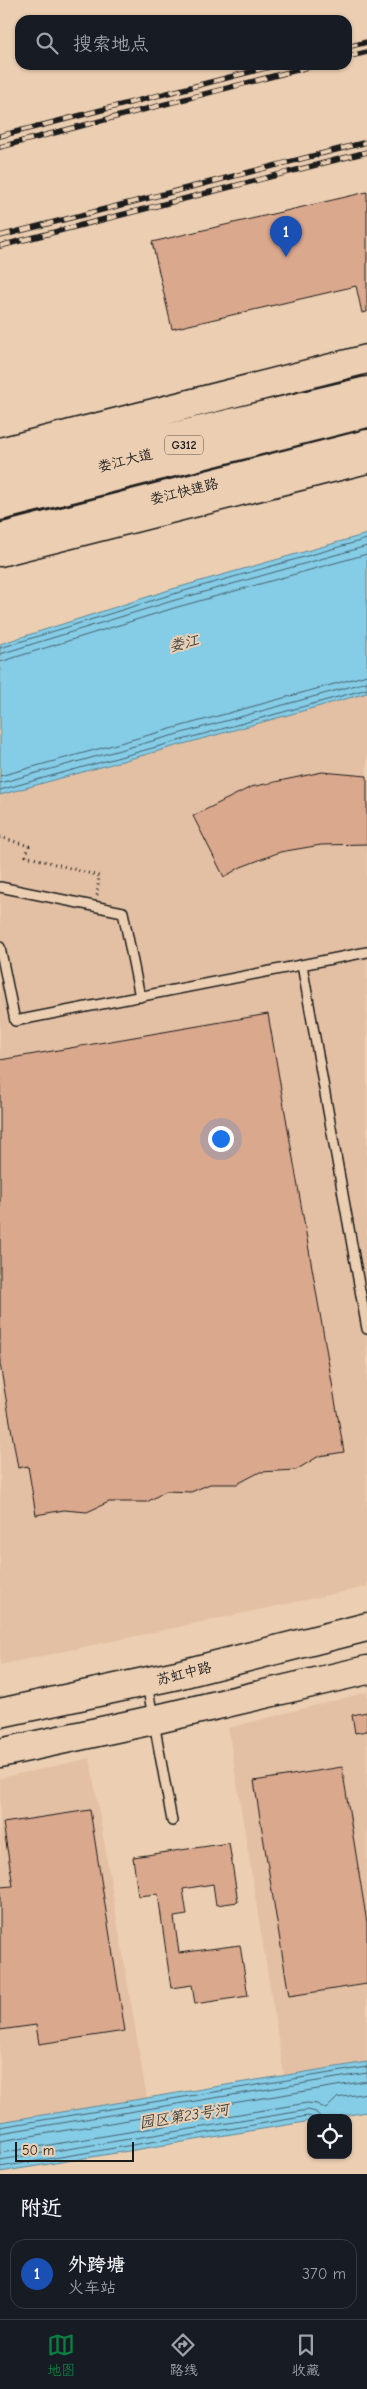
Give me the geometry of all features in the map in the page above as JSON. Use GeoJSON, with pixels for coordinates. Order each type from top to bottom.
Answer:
{"type":"FeatureCollection","features":[{"type":"Feature","properties":{"kind":"main road"},"geometry":{"type":"LineString","coordinates":[[0,452],[367,359]]}},
{"type":"Feature","properties":{"kind":"main road"},"geometry":{"type":"LineString","coordinates":[[0,478],[216,425],[367,392]]}},
{"type":"Feature","properties":{"kind":"main road","name":"娄江大道"},"geometry":{"type":"LineString","coordinates":[[0,492],[367,398]]}},
{"type":"Feature","properties":{"kind":"main road","name":"G312"},"geometry":{"type":"LineString","coordinates":[[0,506],[367,413]]}},
{"type":"Feature","properties":{"kind":"main road","name":"娄江快速路"},"geometry":{"type":"LineString","coordinates":[[0,538],[367,444]]}},
{"type":"Feature","properties":{"kind":"main road"},"geometry":{"type":"LineString","coordinates":[[0,552],[367,459]]}},
{"type":"Feature","properties":{"kind":"main road","name":"苏虹中路"},"geometry":{"type":"LineString","coordinates":[[0,1713],[147,1682],[367,1627]]}},
{"type":"Feature","properties":{"kind":"main road"},"geometry":{"type":"LineString","coordinates":[[0,1753],[153,1720],[367,1670]]}},
{"type":"Feature","properties":{"kind":"lane"},"geometry":{"type":"LineString","coordinates":[[0,887],[123,912],[140,997]]}},
{"type":"Feature","properties":{"kind":"lane"},"geometry":{"type":"LineString","coordinates":[[0,947],[15,1022],[367,952]]}},
{"type":"Feature","properties":{"kind":"lane"},"geometry":{"type":"LineString","coordinates":[[302,965],[367,1329]]}},
{"type":"Feature","properties":{"kind":"lane"},"geometry":{"type":"LineString","coordinates":[[147,1682],[172,1822]]}},
{"type":"Feature","properties":{"kind":"path"},"geometry":{"type":"LineString","coordinates":[[0,837],[29,846],[26,856],[99,876],[95,907]]}},
{"type":"Feature","properties":{"kind":"shaded area"},"geometry":{"type":"Polygon","coordinates":[[[367,693],[367,1587],[0,1665],[0,795],[367,693]]]}},
{"type":"Feature","properties":{"kind":"shaded area"},"geometry":{"type":"Polygon","coordinates":[[[367,1692],[367,2062],[284,2075],[228,1728],[367,1692]]]}},
{"type":"Feature","properties":{"kind":"shaded area"},"geometry":{"type":"Polygon","coordinates":[[[90,1758],[147,2098],[0,2122],[0,1778],[90,1758]]]}},
{"type":"Feature","properties":{"kind":"water","name":"娄江"},"geometry":{"type":"Polygon","coordinates":[[[367,534],[367,693],[0,795],[0,644],[169,590],[367,534]]]}},
{"type":"Feature","properties":{"kind":"water","name":"园区第23号河"},"geometry":{"type":"Polygon","coordinates":[[[367,2062],[367,2112],[352,2114],[307,2114],[307,2122],[0,2172],[0,2122],[367,2062]]]}},
{"type":"Feature","properties":{"kind":"building"},"geometry":{"type":"Polygon","coordinates":[[[367,192],[367,312],[362,313],[356,286],[172,329],[152,242],[367,192]]]}},
{"type":"Feature","properties":{"kind":"building"},"geometry":{"type":"Polygon","coordinates":[[[322,772],[367,776],[367,844],[321,845],[280,852],[241,867],[224,877],[193,816],[251,787],[322,772]]]}},
{"type":"Feature","properties":{"kind":"building"},"geometry":{"type":"Polygon","coordinates":[[[268,1014],[344,1452],[319,1456],[296,1470],[260,1472],[237,1484],[210,1484],[191,1492],[166,1491],[147,1502],[109,1502],[87,1512],[64,1510],[36,1515],[28,1466],[18,1468],[0,1364],[0,1060],[268,1014]]]}},
{"type":"Feature","properties":{"kind":"building"},"geometry":{"type":"Polygon","coordinates":[[[367,1712],[367,1731],[355,1733],[352,1715],[367,1712]]]}},
{"type":"Feature","properties":{"kind":"building"},"geometry":{"type":"Polygon","coordinates":[[[342,1767],[367,1923],[367,1984],[289,1996],[254,1781],[342,1767]]]}},
{"type":"Feature","properties":{"kind":"building"},"geometry":{"type":"Polygon","coordinates":[[[90,1810],[125,2031],[39,2044],[36,2025],[0,2030],[0,1887],[13,1886],[3,1823],[90,1810]]]}},
{"type":"Feature","properties":{"kind":"building"},"geometry":{"type":"Polygon","coordinates":[[[229,1843],[238,1902],[216,1905],[213,1884],[183,1889],[187,1915],[174,1917],[179,1953],[240,1945],[248,1996],[195,2004],[192,1985],[171,1988],[158,1894],[138,1896],[133,1857],[229,1843]]]}},
{"type":"Feature","properties":{"kind":"railway"},"geometry":{"type":"LineString","coordinates":[[352,46],[367,42]]}},
{"type":"Feature","properties":{"kind":"railway"},"geometry":{"type":"LineString","coordinates":[[352,56],[367,52]]}},
{"type":"Feature","properties":{"kind":"railway"},"geometry":{"type":"LineString","coordinates":[[0,136],[257,70]]}},
{"type":"Feature","properties":{"kind":"railway"},"geometry":{"type":"LineString","coordinates":[[0,147],[297,70]]}},
{"type":"Feature","properties":{"kind":"railway"},"geometry":{"type":"LineString","coordinates":[[0,236],[367,142]]}},
{"type":"Feature","properties":{"kind":"railway"},"geometry":{"type":"LineString","coordinates":[[0,246],[367,152]]}},
{"type":"Feature","properties":{"kind":"place","name":"外跨塘"},"geometry":{"type":"Point","coordinates":[286,257]}}]}
